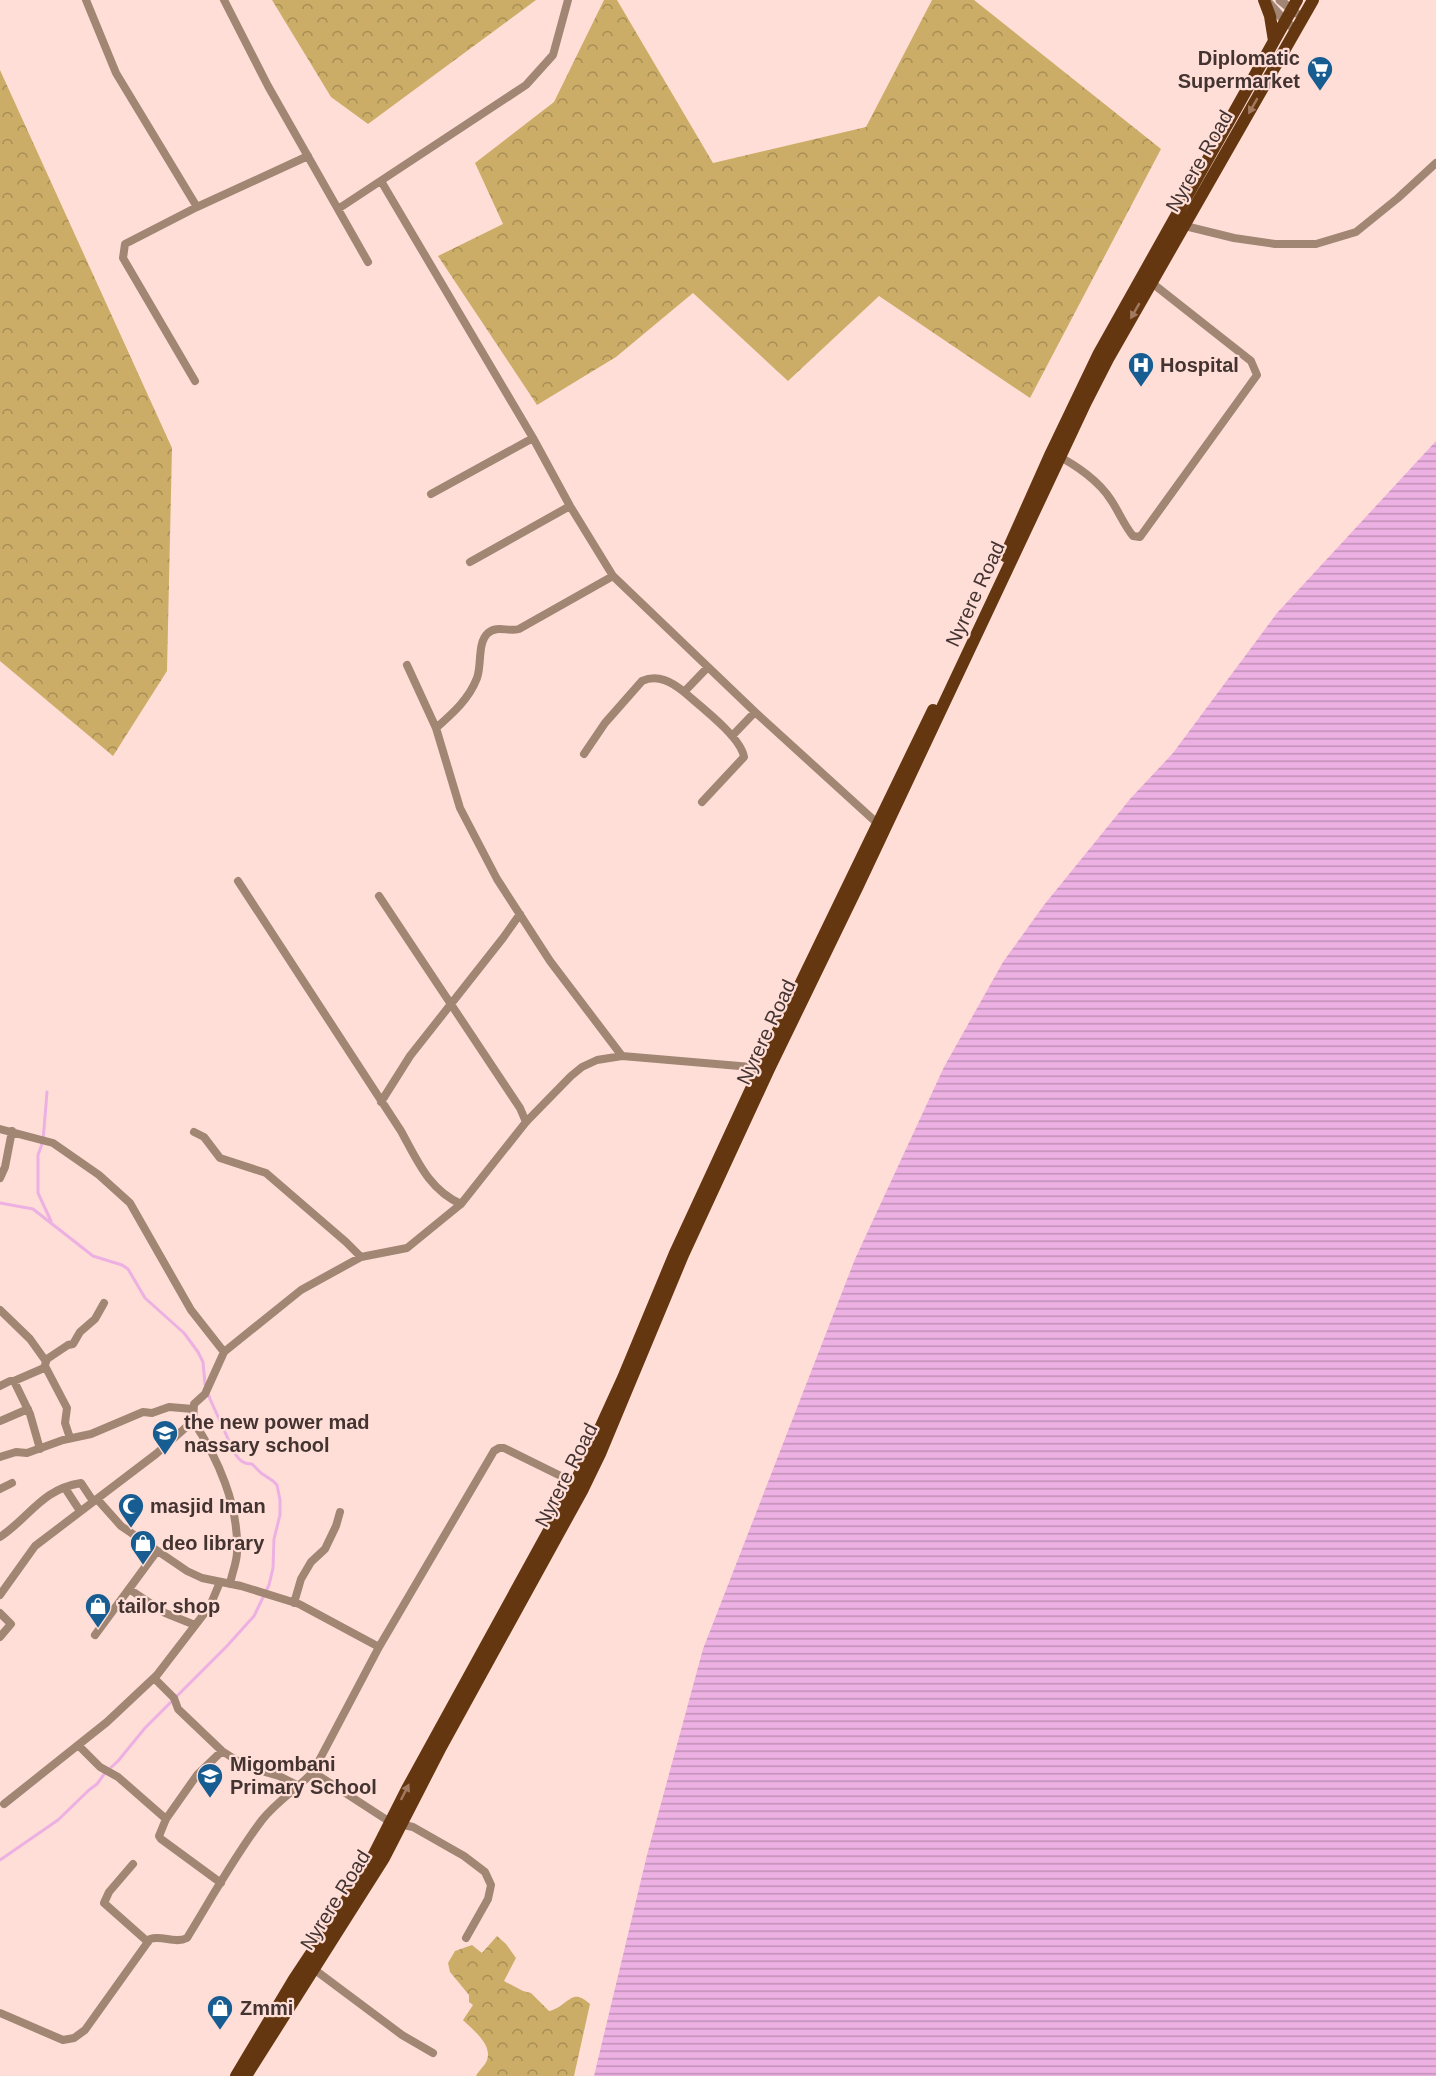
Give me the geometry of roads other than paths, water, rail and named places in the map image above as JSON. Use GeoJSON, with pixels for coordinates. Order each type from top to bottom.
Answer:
{"type":"FeatureCollection","features":[{"type":"Feature","properties":{"kind":"main road"},"geometry":{"type":"LineString","coordinates":[[1265,0],[1274,41]]}},
{"type":"Feature","properties":{"kind":"main road","name":"Nyrere Road"},"geometry":{"type":"LineString","coordinates":[[236,2076],[264,2026],[376,1872],[395,1823],[575,1484],[623,1378],[675,1253],[862,878],[1055,455],[1098,355],[1313,0]]}},
{"type":"Feature","properties":{"kind":"main road","name":"Nyrere Road"},"geometry":{"type":"LineString","coordinates":[[395,1823],[466,1700],[600,1454],[683,1255],[877,823],[1055,455],[1152,283],[1179,224],[1291,10]]}},
{"type":"Feature","properties":{"kind":"main road","name":"Nyrere Road"},"geometry":{"type":"LineString","coordinates":[[246,2076],[309,1966]]}},
{"type":"Feature","properties":{"kind":"street"},"geometry":{"type":"LineString","coordinates":[[86,0],[116,73],[197,207]]}},
{"type":"Feature","properties":{"kind":"street"},"geometry":{"type":"LineString","coordinates":[[224,0],[268,86],[368,262]]}},
{"type":"Feature","properties":{"kind":"street"},"geometry":{"type":"LineString","coordinates":[[338,209],[526,85],[553,55],[568,0]]}},
{"type":"Feature","properties":{"kind":"street"},"geometry":{"type":"LineString","coordinates":[[1265,0],[1304,17]]}},
{"type":"Feature","properties":{"kind":"street"},"geometry":{"type":"LineString","coordinates":[[1280,0],[1291,10],[1296,30]]}},
{"type":"Feature","properties":{"kind":"street"},"geometry":{"type":"LineString","coordinates":[[195,381],[123,258],[125,244],[197,207],[308,156]]}},
{"type":"Feature","properties":{"kind":"street"},"geometry":{"type":"LineString","coordinates":[[1179,224],[1234,238],[1275,244],[1316,244],[1356,232],[1436,163]]}},
{"type":"Feature","properties":{"kind":"street"},"geometry":{"type":"LineString","coordinates":[[381,181],[613,576],[877,823]]}},
{"type":"Feature","properties":{"kind":"street"},"geometry":{"type":"LineString","coordinates":[[1055,455],[1088,476],[1110,498],[1133,536],[1140,537],[1257,375],[1251,360],[1152,283]]}},
{"type":"Feature","properties":{"kind":"street"},"geometry":{"type":"LineString","coordinates":[[431,494],[533,438]]}},
{"type":"Feature","properties":{"kind":"street"},"geometry":{"type":"LineString","coordinates":[[470,562],[570,506]]}},
{"type":"Feature","properties":{"kind":"street"},"geometry":{"type":"LineString","coordinates":[[436,728],[461,705],[471,692],[478,675],[482,643],[486,635],[494,630],[519,629],[613,576]]}},
{"type":"Feature","properties":{"kind":"street"},"geometry":{"type":"LineString","coordinates":[[407,665],[436,728],[459,808],[497,879],[550,961],[622,1056]]}},
{"type":"Feature","properties":{"kind":"street"},"geometry":{"type":"LineString","coordinates":[[684,692],[708,667]]}},
{"type":"Feature","properties":{"kind":"street"},"geometry":{"type":"LineString","coordinates":[[584,754],[605,723],[642,681],[659,678],[684,692],[732,736],[743,751],[744,757],[702,802]]}},
{"type":"Feature","properties":{"kind":"street"},"geometry":{"type":"LineString","coordinates":[[732,736],[756,712]]}},
{"type":"Feature","properties":{"kind":"street"},"geometry":{"type":"LineString","coordinates":[[238,881],[401,1131],[423,1170],[447,1197],[461,1204]]}},
{"type":"Feature","properties":{"kind":"street"},"geometry":{"type":"LineString","coordinates":[[379,896],[520,1108],[526,1122]]}},
{"type":"Feature","properties":{"kind":"street"},"geometry":{"type":"LineString","coordinates":[[381,1102],[410,1056],[452,1005],[519,914]]}},
{"type":"Feature","properties":{"kind":"street"},"geometry":{"type":"LineString","coordinates":[[230,1584],[237,1552],[231,1504],[211,1450],[193,1421],[194,1404],[207,1391],[224,1352],[301,1290],[361,1257],[407,1248],[461,1204],[526,1122],[582,1067],[597,1060],[622,1056],[765,1069]]}},
{"type":"Feature","properties":{"kind":"street"},"geometry":{"type":"LineString","coordinates":[[0,1129],[53,1143],[99,1175],[130,1203],[191,1310],[224,1352]]}},
{"type":"Feature","properties":{"kind":"street"},"geometry":{"type":"LineString","coordinates":[[0,1178],[5,1167],[12,1131]]}},
{"type":"Feature","properties":{"kind":"street"},"geometry":{"type":"LineString","coordinates":[[194,1132],[204,1137],[220,1158],[266,1173],[361,1257]]}},
{"type":"Feature","properties":{"kind":"street"},"geometry":{"type":"LineString","coordinates":[[0,1386],[14,1381],[45,1363],[68,1345],[73,1344],[80,1332],[95,1319],[104,1303]]}},
{"type":"Feature","properties":{"kind":"street"},"geometry":{"type":"LineString","coordinates":[[0,1310],[32,1342],[45,1363],[67,1408],[65,1419],[70,1438]]}},
{"type":"Feature","properties":{"kind":"street"},"geometry":{"type":"LineString","coordinates":[[14,1381],[28,1409],[40,1449]]}},
{"type":"Feature","properties":{"kind":"street"},"geometry":{"type":"LineString","coordinates":[[0,1457],[16,1452],[27,1453],[70,1438],[91,1434],[143,1412],[152,1413],[169,1407],[193,1409]]}},
{"type":"Feature","properties":{"kind":"street"},"geometry":{"type":"LineString","coordinates":[[0,1421],[28,1409]]}},
{"type":"Feature","properties":{"kind":"street"},"geometry":{"type":"LineString","coordinates":[[0,1595],[34,1546],[156,1454],[193,1421]]}},
{"type":"Feature","properties":{"kind":"street"},"geometry":{"type":"LineString","coordinates":[[0,2013],[63,2040],[74,2038],[85,2030],[152,1938],[175,1940],[187,1938],[262,1819],[313,1772],[379,1647],[494,1451],[504,1448],[575,1484]]}},
{"type":"Feature","properties":{"kind":"street"},"geometry":{"type":"LineString","coordinates":[[0,1537],[22,1521],[47,1495],[81,1483],[121,1526],[187,1571],[202,1578],[294,1603],[379,1647]]}},
{"type":"Feature","properties":{"kind":"street"},"geometry":{"type":"LineString","coordinates":[[0,1489],[12,1484]]}},
{"type":"Feature","properties":{"kind":"street"},"geometry":{"type":"LineString","coordinates":[[64,1488],[80,1511]]}},
{"type":"Feature","properties":{"kind":"street"},"geometry":{"type":"LineString","coordinates":[[294,1603],[311,1562],[325,1549],[340,1512]]}},
{"type":"Feature","properties":{"kind":"street"},"geometry":{"type":"LineString","coordinates":[[95,1635],[157,1551]]}},
{"type":"Feature","properties":{"kind":"street"},"geometry":{"type":"LineString","coordinates":[[4,1803],[107,1722],[154,1678],[175,1654],[210,1606],[220,1582]]}},
{"type":"Feature","properties":{"kind":"street"},"geometry":{"type":"LineString","coordinates":[[129,1589],[165,1613],[195,1625]]}},
{"type":"Feature","properties":{"kind":"street"},"geometry":{"type":"LineString","coordinates":[[0,1613],[10,1624],[0,1637]]}},
{"type":"Feature","properties":{"kind":"street"},"geometry":{"type":"LineString","coordinates":[[154,1678],[175,1701],[178,1709],[222,1751],[246,1767],[279,1776],[298,1786]]}},
{"type":"Feature","properties":{"kind":"street"},"geometry":{"type":"LineString","coordinates":[[78,1744],[106,1771],[141,1795],[166,1819]]}},
{"type":"Feature","properties":{"kind":"street"},"geometry":{"type":"LineString","coordinates":[[220,1883],[159,1836],[166,1819],[197,1775],[222,1751]]}},
{"type":"Feature","properties":{"kind":"street"},"geometry":{"type":"LineString","coordinates":[[313,1772],[395,1823],[423,1832],[464,1856],[485,1872],[491,1885],[488,1899],[466,1938]]}},
{"type":"Feature","properties":{"kind":"street"},"geometry":{"type":"LineString","coordinates":[[133,1864],[109,1892],[104,1903],[148,1942]]}},
{"type":"Feature","properties":{"kind":"street"},"geometry":{"type":"LineString","coordinates":[[309,1966],[402,2035],[433,2053]]}},
{"type":"Feature","properties":{"kind":"waterway"},"geometry":{"type":"LineString","coordinates":[[47,1092],[43,1141],[38,1155],[38,1193],[51,1221]]}},
{"type":"Feature","properties":{"kind":"waterway"},"geometry":{"type":"LineString","coordinates":[[0,1203],[33,1209],[93,1256],[128,1269],[145,1298],[184,1333],[198,1352],[203,1362],[205,1384],[210,1399],[234,1452],[242,1461],[252,1464],[277,1485],[280,1500],[280,1515],[274,1539],[273,1568],[269,1585],[254,1616],[145,1728],[97,1784],[58,1820],[0,1860]]}},
{"type":"Feature","properties":{"kind":"place","name":"Diplomatic Supermarket"},"geometry":{"type":"Point","coordinates":[1320,92]}},
{"type":"Feature","properties":{"kind":"place","name":"Hospital"},"geometry":{"type":"Point","coordinates":[1141,388]}},
{"type":"Feature","properties":{"kind":"place","name":"the new power mad nassary school"},"geometry":{"type":"Point","coordinates":[165,1456]}},
{"type":"Feature","properties":{"kind":"place","name":"masjid Iman"},"geometry":{"type":"Point","coordinates":[131,1529]}},
{"type":"Feature","properties":{"kind":"place","name":"deo library"},"geometry":{"type":"Point","coordinates":[143,1566]}},
{"type":"Feature","properties":{"kind":"place","name":"tailor shop"},"geometry":{"type":"Point","coordinates":[98,1629]}},
{"type":"Feature","properties":{"kind":"place","name":"Migombani Primary School"},"geometry":{"type":"Point","coordinates":[210,1799]}},
{"type":"Feature","properties":{"kind":"place","name":"Zmmi"},"geometry":{"type":"Point","coordinates":[220,2031]}}]}
